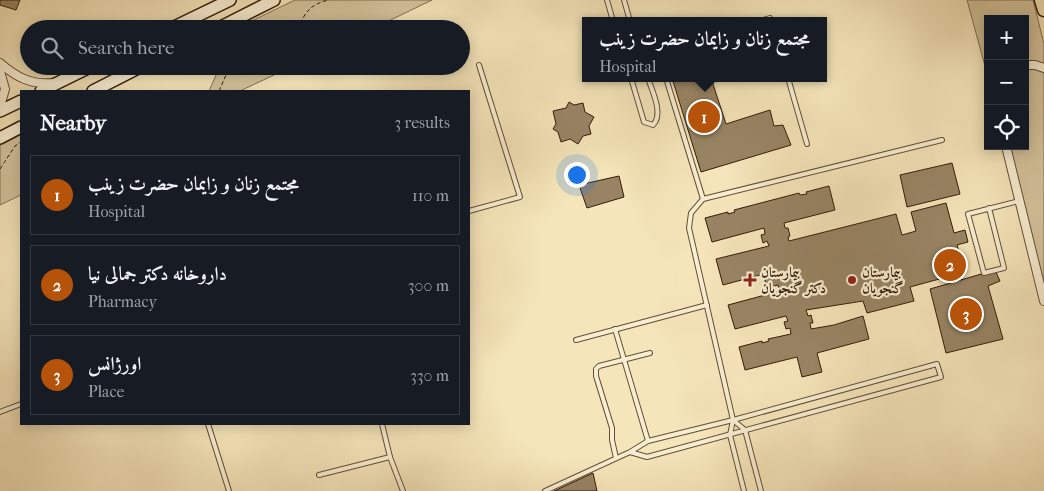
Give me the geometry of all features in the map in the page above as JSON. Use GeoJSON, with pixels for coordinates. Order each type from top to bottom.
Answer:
{"type":"FeatureCollection","features":[{"type":"Feature","properties":{"kind":"main road"},"geometry":{"type":"LineString","coordinates":[[189,20],[230,0]]}},
{"type":"Feature","properties":{"kind":"main road"},"geometry":{"type":"LineString","coordinates":[[235,20],[274,0]]}},
{"type":"Feature","properties":{"kind":"main road"},"geometry":{"type":"LineString","coordinates":[[1042,0],[1044,10]]}},
{"type":"Feature","properties":{"kind":"main road"},"geometry":{"type":"LineString","coordinates":[[43,90],[74,75]]}},
{"type":"Feature","properties":{"kind":"main road"},"geometry":{"type":"LineString","coordinates":[[95,90],[124,75]]}},
{"type":"Feature","properties":{"kind":"main road"},"geometry":{"type":"LineString","coordinates":[[0,111],[20,101]]}},
{"type":"Feature","properties":{"kind":"main road"},"geometry":{"type":"LineString","coordinates":[[0,138],[20,128]]}},
{"type":"Feature","properties":{"kind":"street"},"geometry":{"type":"LineString","coordinates":[[0,63],[12,74],[23,80],[36,83],[58,83]]}},
{"type":"Feature","properties":{"kind":"street"},"geometry":{"type":"LineString","coordinates":[[1029,65],[1044,68]]}},
{"type":"Feature","properties":{"kind":"street"},"geometry":{"type":"LineString","coordinates":[[0,71],[5,89],[0,107]]}},
{"type":"Feature","properties":{"kind":"street"},"geometry":{"type":"LineString","coordinates":[[1007,150],[1044,301]]}},
{"type":"Feature","properties":{"kind":"lane"},"geometry":{"type":"LineString","coordinates":[[607,0],[612,17]]}},
{"type":"Feature","properties":{"kind":"lane"},"geometry":{"type":"LineString","coordinates":[[624,0],[629,17]]}},
{"type":"Feature","properties":{"kind":"lane"},"geometry":{"type":"LineString","coordinates":[[470,211],[520,197],[479,65]]}},
{"type":"Feature","properties":{"kind":"lane"},"geometry":{"type":"LineString","coordinates":[[632,82],[644,122],[652,125],[656,122],[658,112],[649,82]]}},
{"type":"Feature","properties":{"kind":"lane"},"geometry":{"type":"LineString","coordinates":[[667,82],[703,199]]}},
{"type":"Feature","properties":{"kind":"lane"},"geometry":{"type":"LineString","coordinates":[[789,82],[807,144]]}},
{"type":"Feature","properties":{"kind":"lane"},"geometry":{"type":"LineString","coordinates":[[744,491],[730,435],[733,420],[689,228],[692,213],[703,199],[942,140]]}},
{"type":"Feature","properties":{"kind":"lane"},"geometry":{"type":"LineString","coordinates":[[989,208],[1004,268],[984,273],[968,214],[989,208],[1019,201]]}},
{"type":"Feature","properties":{"kind":"lane"},"geometry":{"type":"LineString","coordinates":[[576,340],[707,305]]}},
{"type":"Feature","properties":{"kind":"lane"},"geometry":{"type":"LineString","coordinates":[[615,329],[648,441]]}},
{"type":"Feature","properties":{"kind":"lane"},"geometry":{"type":"LineString","coordinates":[[616,458],[612,440],[612,428],[596,376],[596,369],[599,366],[650,353]]}},
{"type":"Feature","properties":{"kind":"lane"},"geometry":{"type":"LineString","coordinates":[[545,491],[630,452],[648,441],[733,420],[937,364],[941,377],[647,457],[630,452]]}},
{"type":"Feature","properties":{"kind":"lane"},"geometry":{"type":"LineString","coordinates":[[0,412],[20,404]]}},
{"type":"Feature","properties":{"kind":"lane"},"geometry":{"type":"LineString","coordinates":[[733,420],[745,430],[762,491]]}},
{"type":"Feature","properties":{"kind":"lane"},"geometry":{"type":"LineString","coordinates":[[208,425],[229,491]]}},
{"type":"Feature","properties":{"kind":"lane"},"geometry":{"type":"LineString","coordinates":[[382,425],[390,457],[403,491]]}},
{"type":"Feature","properties":{"kind":"lane"},"geometry":{"type":"LineString","coordinates":[[319,475],[390,457]]}},
{"type":"Feature","properties":{"kind":"path"},"geometry":{"type":"LineString","coordinates":[[302,20],[310,7],[316,3],[328,0]]}},
{"type":"Feature","properties":{"kind":"path"},"geometry":{"type":"LineString","coordinates":[[219,90],[226,75]]}},
{"type":"Feature","properties":{"kind":"path"},"geometry":{"type":"LineString","coordinates":[[0,169],[15,146],[20,143]]}},
{"type":"Feature","properties":{"kind":"shaded area"},"geometry":{"type":"Polygon","coordinates":[[[295,0],[432,0],[391,20],[254,20],[295,0]]]}},
{"type":"Feature","properties":{"kind":"shaded area"},"geometry":{"type":"Polygon","coordinates":[[[967,0],[1033,0],[1044,44],[1044,300],[1007,150],[1029,150],[1029,15],[984,15],[984,62],[967,0]]]}},
{"type":"Feature","properties":{"kind":"shaded area"},"geometry":{"type":"Polygon","coordinates":[[[216,75],[274,75],[242,90],[209,90],[216,75]]]}},
{"type":"Feature","properties":{"kind":"shaded area"},"geometry":{"type":"Polygon","coordinates":[[[20,135],[20,195],[0,205],[0,145],[20,135]]]}},
{"type":"Feature","properties":{"kind":"building"},"geometry":{"type":"Polygon","coordinates":[[[0,0],[20,0],[16,10],[0,5],[0,0]]]}},
{"type":"Feature","properties":{"kind":"building"},"geometry":{"type":"Polygon","coordinates":[[[673,82],[712,82],[726,124],[770,110],[774,126],[783,125],[791,145],[701,172],[673,82]]]}},
{"type":"Feature","properties":{"kind":"building"},"geometry":{"type":"Polygon","coordinates":[[[569,102],[574,105],[583,103],[585,112],[594,117],[589,126],[591,134],[583,136],[578,144],[570,139],[561,142],[558,132],[553,129],[556,124],[553,111],[566,108],[569,102]]]}},
{"type":"Feature","properties":{"kind":"building"},"geometry":{"type":"Polygon","coordinates":[[[952,163],[960,194],[907,207],[900,175],[952,163]]]}},
{"type":"Feature","properties":{"kind":"building"},"geometry":{"type":"Polygon","coordinates":[[[619,176],[624,197],[587,208],[579,185],[619,176]]]}},
{"type":"Feature","properties":{"kind":"building","name":"بیمارستان گنجویان"},"geometry":{"type":"Polygon","coordinates":[[[829,186],[835,210],[784,223],[785,228],[788,228],[789,241],[896,214],[902,235],[916,231],[911,212],[946,203],[954,233],[965,230],[968,242],[957,245],[965,272],[910,287],[914,301],[867,313],[863,301],[806,310],[808,316],[811,315],[813,323],[810,323],[811,329],[834,325],[863,316],[869,339],[817,353],[822,372],[802,377],[797,357],[745,370],[739,347],[762,341],[762,343],[769,341],[768,339],[791,334],[790,328],[786,329],[784,322],[788,321],[786,316],[735,329],[728,305],[780,291],[778,285],[767,288],[764,277],[776,274],[775,271],[723,285],[716,259],[769,246],[767,241],[763,243],[761,235],[765,234],[764,228],[712,242],[705,218],[728,212],[728,214],[735,212],[734,210],[799,193],[800,195],[807,194],[806,192],[829,186]]]}},
{"type":"Feature","properties":{"kind":"building"},"geometry":{"type":"Polygon","coordinates":[[[995,270],[1000,281],[988,286],[1003,339],[946,353],[930,289],[995,270]]]}},
{"type":"Feature","properties":{"kind":"building"},"geometry":{"type":"Polygon","coordinates":[[[593,473],[597,491],[554,491],[593,473]]]}},
{"type":"Feature","properties":{"kind":"place","name":"مجتمع زنان و زایمان حضرت زینب"},"geometry":{"type":"Point","coordinates":[704,117]}},
{"type":"Feature","properties":{"kind":"place","name":"داروخانه دکتر جمالی نیا"},"geometry":{"type":"Point","coordinates":[950,265]}},
{"type":"Feature","properties":{"kind":"place","name":"بیمارستان دکتر گنجویان"},"geometry":{"type":"Point","coordinates":[750,280]}},
{"type":"Feature","properties":{"kind":"place","name":"بیمارستان گنجویان"},"geometry":{"type":"Point","coordinates":[852,280]}},
{"type":"Feature","properties":{"kind":"place","name":"اورژانس"},"geometry":{"type":"Point","coordinates":[966,314]}}]}
